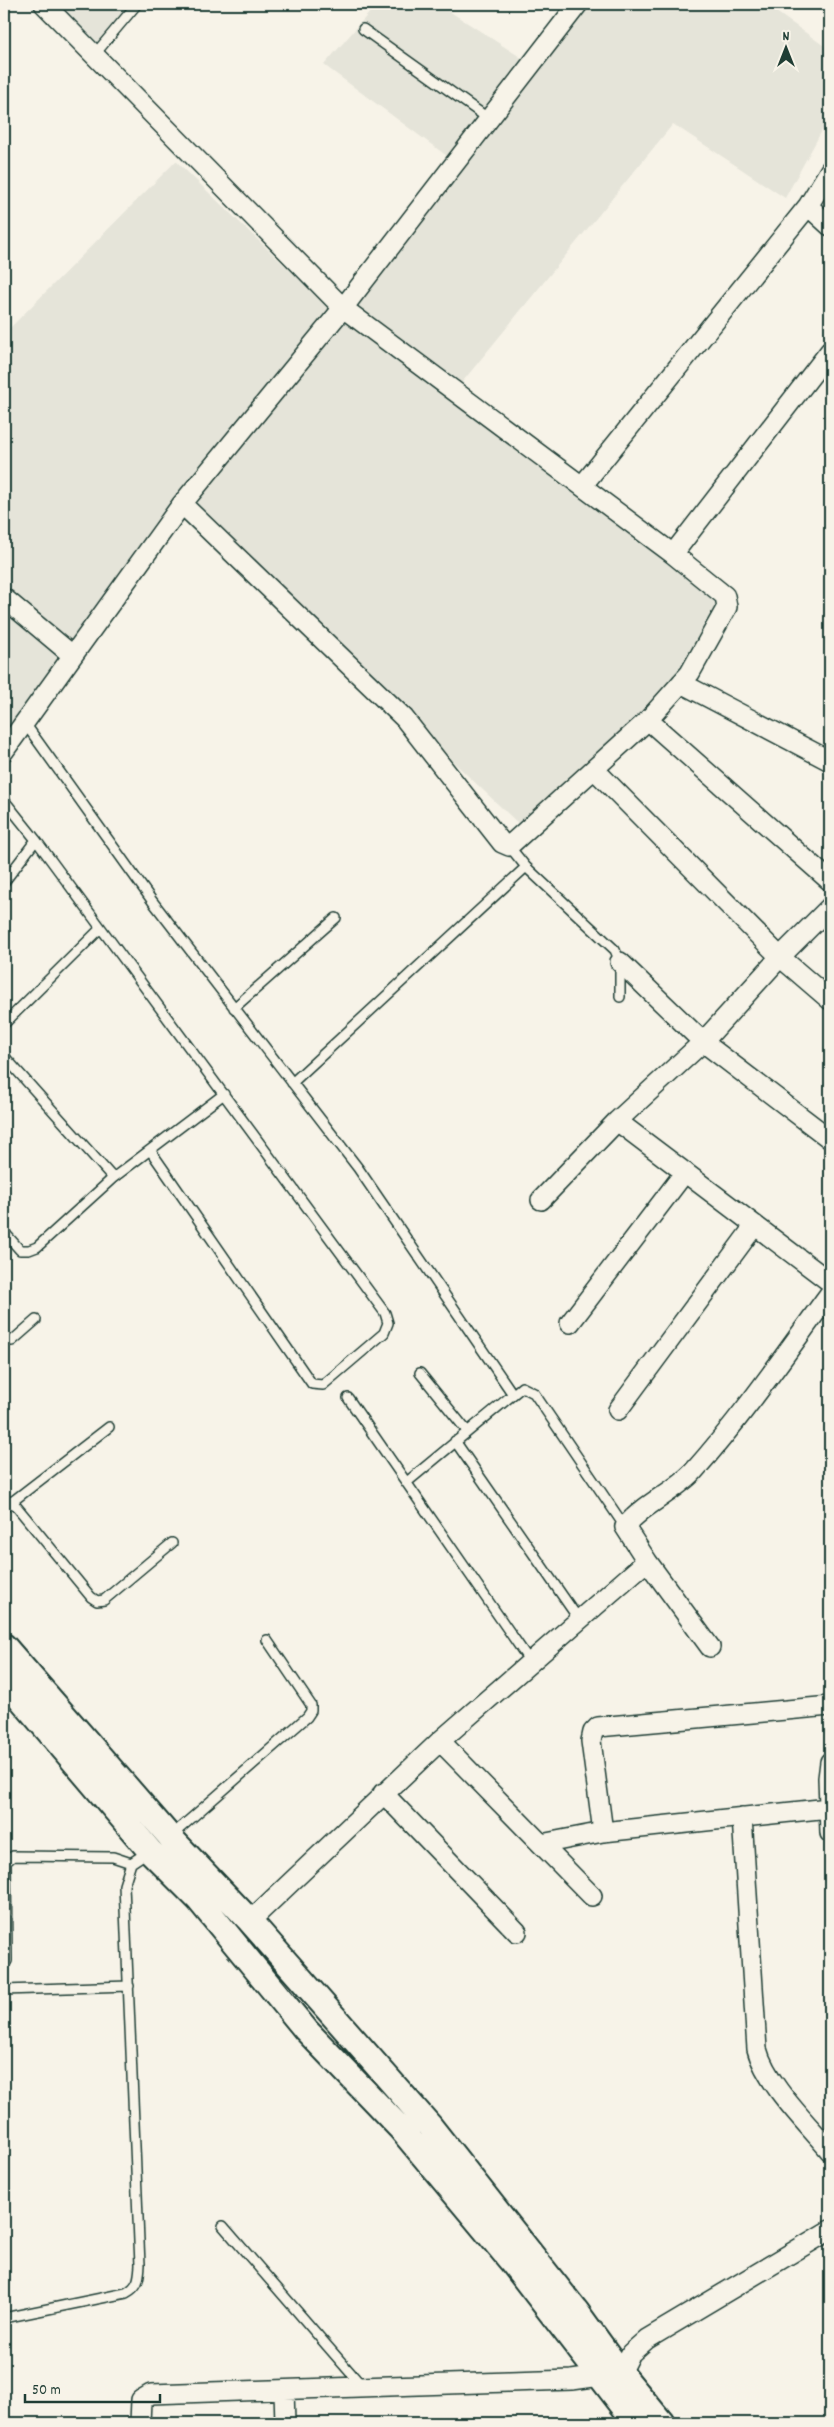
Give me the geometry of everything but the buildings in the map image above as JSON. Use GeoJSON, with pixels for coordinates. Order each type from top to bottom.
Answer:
{"type":"FeatureCollection","features":[{"type":"Feature","properties":{"kind":"street"},"geometry":{"type":"LineString","coordinates":[[44,4],[344,308],[674,554],[725,596],[727,601],[725,613],[690,673],[648,720],[509,846],[502,843],[404,718],[182,504]]}},
{"type":"Feature","properties":{"kind":"street"},"geometry":{"type":"LineString","coordinates":[[4,751],[182,504],[344,308],[578,4]]}},
{"type":"Feature","properties":{"kind":"street"},"geometry":{"type":"LineString","coordinates":[[582,486],[808,206],[830,170]]}},
{"type":"Feature","properties":{"kind":"street"},"geometry":{"type":"LineString","coordinates":[[808,206],[830,226]]}},
{"type":"Feature","properties":{"kind":"street"},"geometry":{"type":"LineString","coordinates":[[674,554],[830,352]]}},
{"type":"Feature","properties":{"kind":"street"},"geometry":{"type":"LineString","coordinates":[[4,598],[72,655]]}},
{"type":"Feature","properties":{"kind":"street"},"geometry":{"type":"LineString","coordinates":[[681,683],[830,760]]}},
{"type":"Feature","properties":{"kind":"street"},"geometry":{"type":"LineString","coordinates":[[648,720],[830,881]]}},
{"type":"Feature","properties":{"kind":"street"},"geometry":{"type":"LineString","coordinates":[[595,770],[780,957],[830,1000]]}},
{"type":"Feature","properties":{"kind":"street"},"geometry":{"type":"LineString","coordinates":[[541,1200],[617,1121],[703,1042],[780,957],[830,907]]}},
{"type":"Feature","properties":{"kind":"street"},"geometry":{"type":"LineString","coordinates":[[620,962],[703,1042],[830,1138]]}},
{"type":"Feature","properties":{"kind":"street"},"geometry":{"type":"LineString","coordinates":[[617,1121],[830,1282]]}},
{"type":"Feature","properties":{"kind":"street"},"geometry":{"type":"LineString","coordinates":[[570,1323],[685,1172]]}},
{"type":"Feature","properties":{"kind":"street"},"geometry":{"type":"LineString","coordinates":[[618,1410],[755,1225]]}},
{"type":"Feature","properties":{"kind":"street"},"geometry":{"type":"LineString","coordinates":[[710,1646],[647,1561],[625,1527],[631,1518],[679,1485],[692,1472],[824,1317],[830,1293]]}},
{"type":"Feature","properties":{"kind":"street"},"geometry":{"type":"LineString","coordinates":[[250,1920],[440,1741],[647,1561]]}},
{"type":"Feature","properties":{"kind":"street"},"geometry":{"type":"LineString","coordinates":[[4,1646],[32,1695],[140,1856],[250,1920],[430,2126],[577,2312],[636,2423]]}},
{"type":"Feature","properties":{"kind":"street"},"geometry":{"type":"LineString","coordinates":[[4,1679],[32,1695],[170,1837],[306,2030],[401,2129],[511,2261],[610,2375],[662,2423]]}},
{"type":"Feature","properties":{"kind":"street"},"geometry":{"type":"LineString","coordinates":[[603,1832],[592,1742],[593,1732],[598,1727],[830,1706]]}},
{"type":"Feature","properties":{"kind":"street"},"geometry":{"type":"LineString","coordinates":[[440,1741],[592,1896]]}},
{"type":"Feature","properties":{"kind":"street"},"geometry":{"type":"LineString","coordinates":[[830,1762],[828,1808],[830,1833]]}},
{"type":"Feature","properties":{"kind":"street"},"geometry":{"type":"LineString","coordinates":[[383,1793],[516,1932]]}},
{"type":"Feature","properties":{"kind":"street"},"geometry":{"type":"LineString","coordinates":[[541,1844],[603,1832],[828,1808]]}},
{"type":"Feature","properties":{"kind":"street"},"geometry":{"type":"LineString","coordinates":[[742,1817],[757,2049],[761,2062],[770,2077],[830,2150]]}},
{"type":"Feature","properties":{"kind":"street"},"geometry":{"type":"LineString","coordinates":[[140,2423],[141,2400],[151,2394],[572,2380],[610,2375],[647,2339],[830,2230]]}},
{"type":"Feature","properties":{"kind":"street"},"geometry":{"type":"LineString","coordinates":[[284,2390],[285,2423]]}},
{"type":"Feature","properties":{"kind":"lane"},"geometry":{"type":"LineString","coordinates":[[95,54],[137,4]]}},
{"type":"Feature","properties":{"kind":"lane"},"geometry":{"type":"LineString","coordinates":[[363,29],[490,119]]}},
{"type":"Feature","properties":{"kind":"lane"},"geometry":{"type":"LineString","coordinates":[[24,722],[153,902],[358,1168],[512,1393]]}},
{"type":"Feature","properties":{"kind":"lane"},"geometry":{"type":"LineString","coordinates":[[4,800],[36,840],[224,1094],[387,1318],[387,1328],[384,1334],[323,1385],[312,1384],[150,1150]]}},
{"type":"Feature","properties":{"kind":"lane"},"geometry":{"type":"LineString","coordinates":[[4,882],[36,840]]}},
{"type":"Feature","properties":{"kind":"lane"},"geometry":{"type":"LineString","coordinates":[[509,846],[526,867],[615,950],[620,962],[620,997]]}},
{"type":"Feature","properties":{"kind":"lane"},"geometry":{"type":"LineString","coordinates":[[292,1083],[526,867]]}},
{"type":"Feature","properties":{"kind":"lane"},"geometry":{"type":"LineString","coordinates":[[234,1008],[336,918]]}},
{"type":"Feature","properties":{"kind":"lane"},"geometry":{"type":"LineString","coordinates":[[4,1024],[101,928]]}},
{"type":"Feature","properties":{"kind":"lane"},"geometry":{"type":"LineString","coordinates":[[4,1056],[113,1178]]}},
{"type":"Feature","properties":{"kind":"lane"},"geometry":{"type":"LineString","coordinates":[[4,1232],[20,1250],[37,1247],[113,1178],[224,1094]]}},
{"type":"Feature","properties":{"kind":"lane"},"geometry":{"type":"LineString","coordinates":[[4,1340],[12,1341],[36,1320]]}},
{"type":"Feature","properties":{"kind":"lane"},"geometry":{"type":"LineString","coordinates":[[420,1372],[468,1430]]}},
{"type":"Feature","properties":{"kind":"lane"},"geometry":{"type":"LineString","coordinates":[[407,1482],[512,1393],[522,1387],[534,1393],[625,1527]]}},
{"type":"Feature","properties":{"kind":"lane"},"geometry":{"type":"LineString","coordinates":[[348,1398],[531,1663]]}},
{"type":"Feature","properties":{"kind":"lane"},"geometry":{"type":"LineString","coordinates":[[4,1508],[109,1427]]}},
{"type":"Feature","properties":{"kind":"lane"},"geometry":{"type":"LineString","coordinates":[[455,1441],[580,1621]]}},
{"type":"Feature","properties":{"kind":"lane"},"geometry":{"type":"LineString","coordinates":[[12,1501],[91,1597],[97,1601],[104,1600],[172,1543]]}},
{"type":"Feature","properties":{"kind":"lane"},"geometry":{"type":"LineString","coordinates":[[170,1837],[307,1717],[311,1711],[310,1705],[267,1640]]}},
{"type":"Feature","properties":{"kind":"lane"},"geometry":{"type":"LineString","coordinates":[[4,2318],[126,2293],[134,2288],[139,2281],[140,2265],[124,1885],[140,1856],[9,1858],[6,1862],[7,1961]]}},
{"type":"Feature","properties":{"kind":"lane"},"geometry":{"type":"LineString","coordinates":[[4,1990],[129,1986]]}},
{"type":"Feature","properties":{"kind":"lane"},"geometry":{"type":"LineString","coordinates":[[223,2226],[362,2386]]}},
{"type":"Feature","properties":{"kind":"shaded area"},"geometry":{"type":"Polygon","coordinates":[[[59,4],[143,4],[104,48],[59,4]]]}},
{"type":"Feature","properties":{"kind":"shaded area"},"geometry":{"type":"Polygon","coordinates":[[[377,4],[438,4],[531,64],[574,4],[765,4],[830,50],[830,116],[785,198],[673,124],[450,397],[722,601],[676,682],[520,825],[186,509],[4,745],[4,334],[176,161],[332,311],[447,156],[324,65],[377,4]]]}}]}
